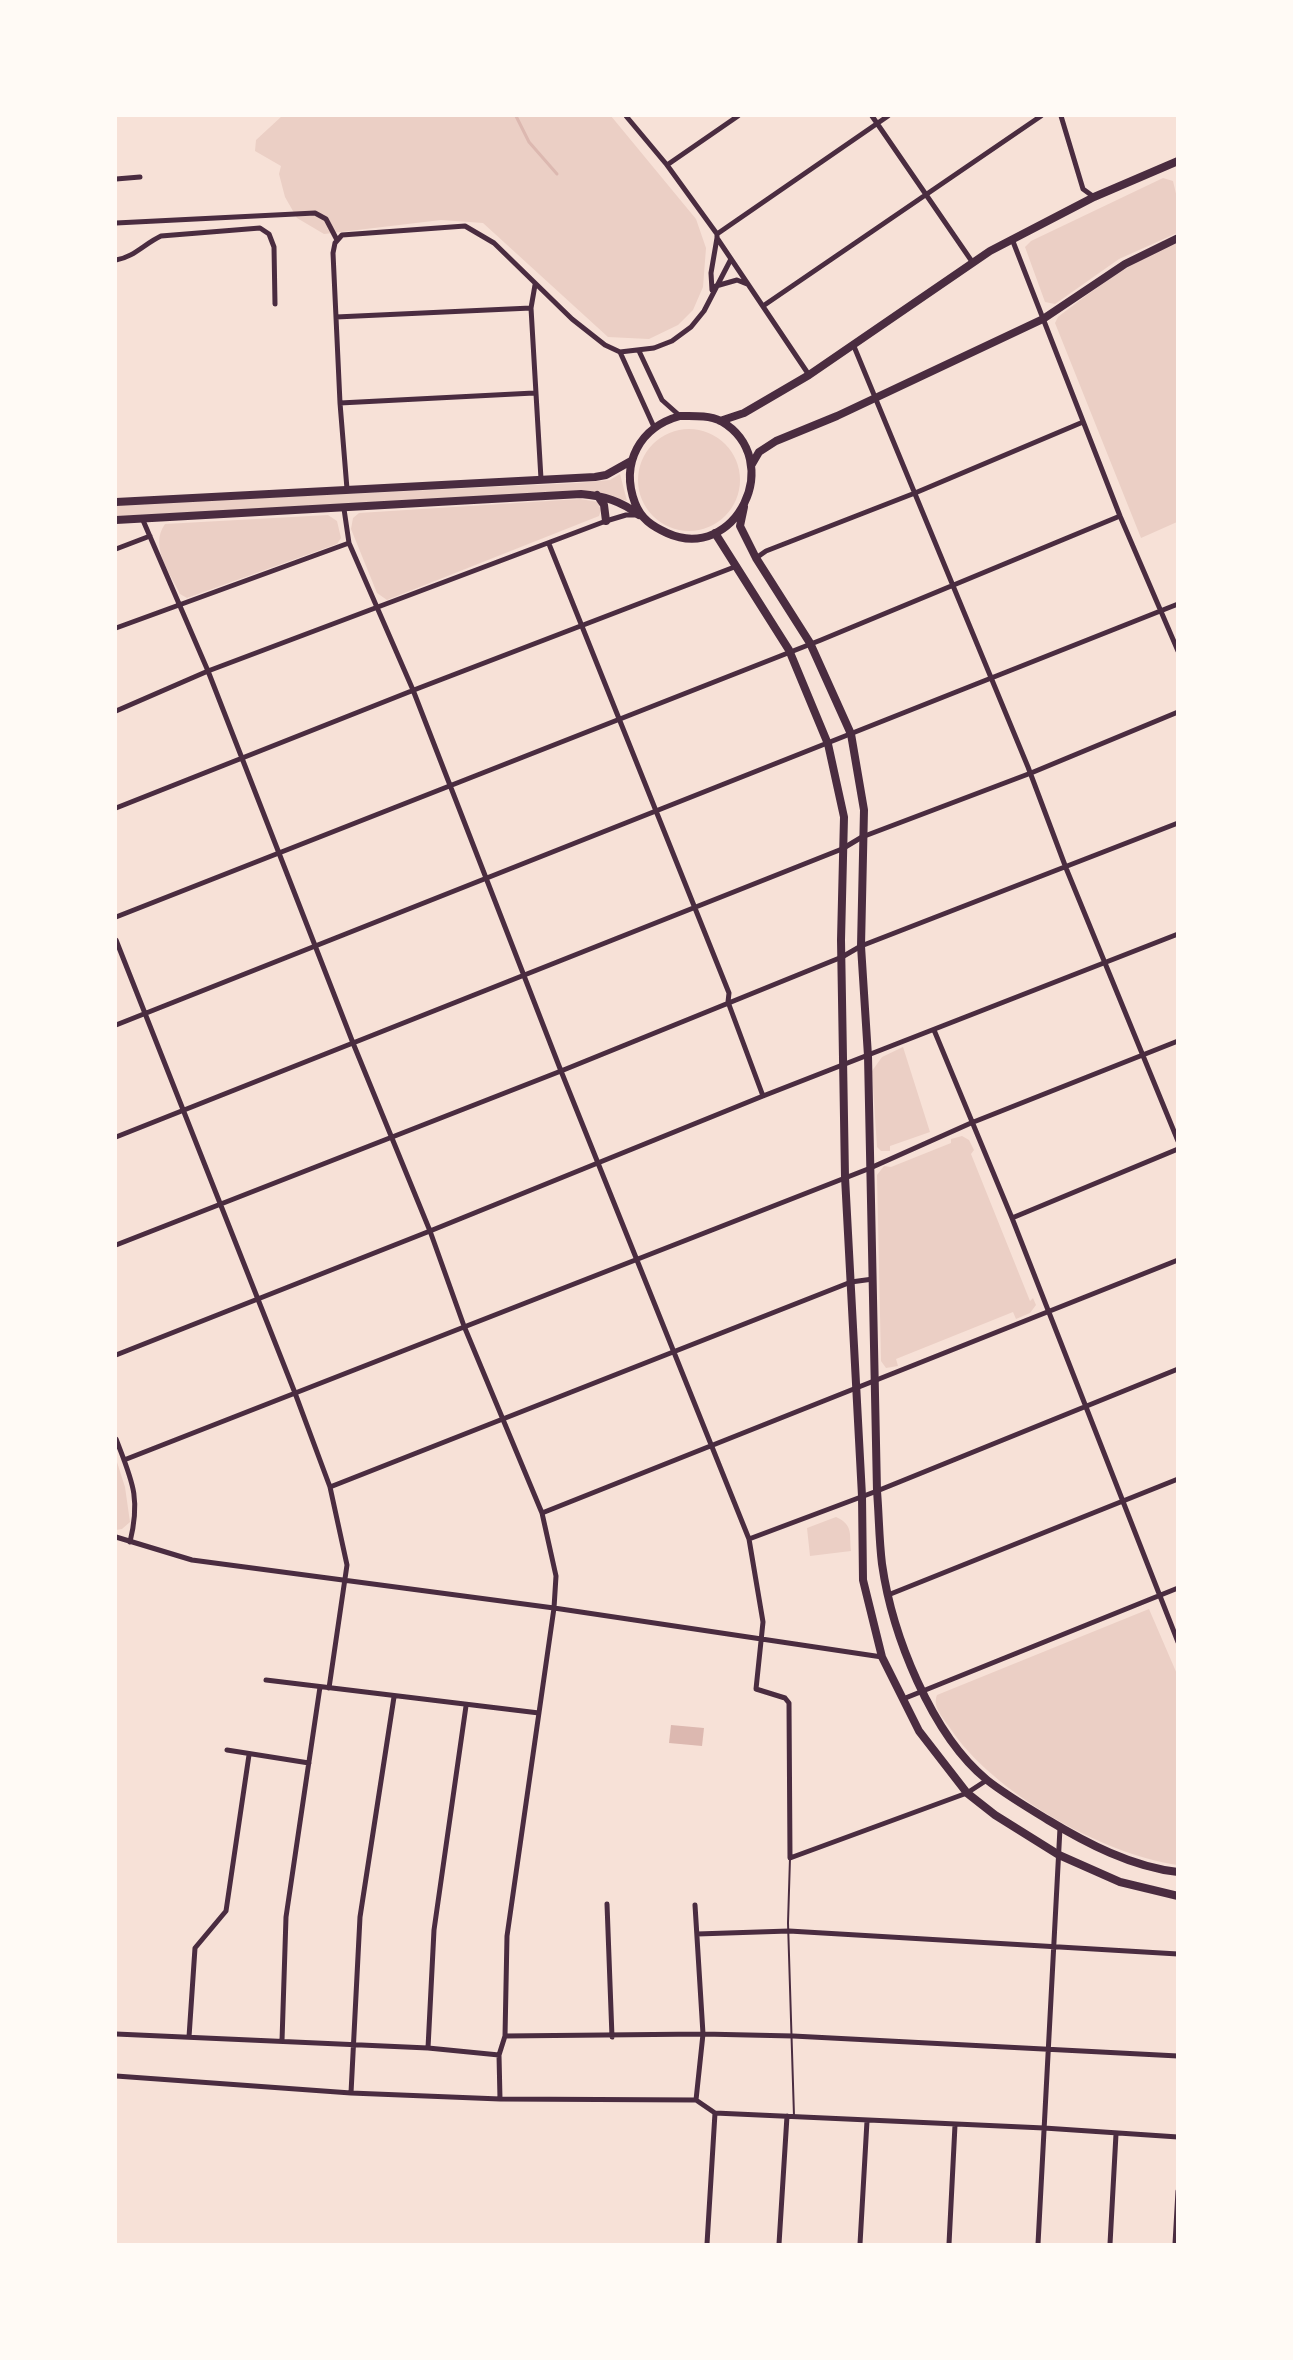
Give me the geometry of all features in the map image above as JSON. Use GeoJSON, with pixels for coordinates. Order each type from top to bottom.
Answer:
{"type":"FeatureCollection","features":[{"type":"Feature","properties":{"kind":"main road"},"geometry":{"type":"LineString","coordinates":[[720,421],[744,413],[809,375],[1012,239],[1078,205],[1177,162]]}},
{"type":"Feature","properties":{"kind":"main road"},"geometry":{"type":"LineString","coordinates":[[1178,238],[1125,264],[1043,320],[776,441],[759,452],[752,464],[750,490],[740,526],[756,558],[810,643],[851,734],[864,810],[861,946],[867,1056],[877,1491],[882,1561],[888,1595],[921,1692],[956,1747],[987,1780],[1060,1827],[1126,1858],[1178,1872]]}},
{"type":"Feature","properties":{"kind":"main road"},"geometry":{"type":"LineString","coordinates":[[639,515],[630,491],[631,461],[642,438],[654,427],[680,416],[701,416],[720,421],[736,436],[752,464]]}},
{"type":"Feature","properties":{"kind":"main road"},"geometry":{"type":"LineString","coordinates":[[116,502],[606,475],[631,461]]}},
{"type":"Feature","properties":{"kind":"main road"},"geometry":{"type":"LineString","coordinates":[[116,520],[597,495],[625,504],[655,528],[675,537],[696,538],[715,533],[731,522],[744,507]]}},
{"type":"Feature","properties":{"kind":"main road"},"geometry":{"type":"LineString","coordinates":[[597,495],[604,505],[606,521]]}},
{"type":"Feature","properties":{"kind":"main road"},"geometry":{"type":"LineString","coordinates":[[715,533],[789,650],[828,744],[844,817],[842,957],[845,1177],[862,1496],[863,1580],[882,1657],[919,1731],[967,1792],[995,1815],[1059,1855],[1120,1882],[1178,1896]]}},
{"type":"Feature","properties":{"kind":"street"},"geometry":{"type":"LineString","coordinates":[[626,116],[667,165],[809,375]]}},
{"type":"Feature","properties":{"kind":"street"},"geometry":{"type":"LineString","coordinates":[[667,165],[738,116]]}},
{"type":"Feature","properties":{"kind":"street"},"geometry":{"type":"LineString","coordinates":[[872,116],[973,263]]}},
{"type":"Feature","properties":{"kind":"street"},"geometry":{"type":"LineString","coordinates":[[712,295],[711,273],[717,236],[888,116]]}},
{"type":"Feature","properties":{"kind":"street"},"geometry":{"type":"LineString","coordinates":[[763,306],[1041,116]]}},
{"type":"Feature","properties":{"kind":"street"},"geometry":{"type":"LineString","coordinates":[[1061,116],[1083,189],[1094,198]]}},
{"type":"Feature","properties":{"kind":"street"},"geometry":{"type":"LineString","coordinates":[[116,179],[141,177]]}},
{"type":"Feature","properties":{"kind":"street"},"geometry":{"type":"LineString","coordinates":[[1078,205],[1083,189]]}},
{"type":"Feature","properties":{"kind":"street"},"geometry":{"type":"LineString","coordinates":[[116,223],[315,213],[326,219],[338,240]]}},
{"type":"Feature","properties":{"kind":"street"},"geometry":{"type":"LineString","coordinates":[[347,489],[340,403],[333,253],[342,235],[465,226],[494,243],[535,285],[591,335],[620,352],[639,351],[672,341],[691,327],[712,295],[730,260]]}},
{"type":"Feature","properties":{"kind":"street"},"geometry":{"type":"LineString","coordinates":[[116,260],[135,254],[149,242],[161,237],[260,228],[269,234],[274,247],[275,304]]}},
{"type":"Feature","properties":{"kind":"street"},"geometry":{"type":"LineString","coordinates":[[1012,239],[1120,516],[1178,651]]}},
{"type":"Feature","properties":{"kind":"street"},"geometry":{"type":"LineString","coordinates":[[715,287],[737,280],[748,285]]}},
{"type":"Feature","properties":{"kind":"street"},"geometry":{"type":"LineString","coordinates":[[535,285],[531,308],[534,393],[541,479]]}},
{"type":"Feature","properties":{"kind":"street"},"geometry":{"type":"LineString","coordinates":[[336,317],[531,308]]}},
{"type":"Feature","properties":{"kind":"street"},"geometry":{"type":"LineString","coordinates":[[853,344],[1031,773],[1066,868],[1178,1140]]}},
{"type":"Feature","properties":{"kind":"street"},"geometry":{"type":"LineString","coordinates":[[639,351],[662,400],[680,416]]}},
{"type":"Feature","properties":{"kind":"street"},"geometry":{"type":"LineString","coordinates":[[620,352],[654,427]]}},
{"type":"Feature","properties":{"kind":"street"},"geometry":{"type":"LineString","coordinates":[[340,403],[534,393]]}},
{"type":"Feature","properties":{"kind":"street"},"geometry":{"type":"LineString","coordinates":[[756,558],[766,551],[915,493],[1083,422]]}},
{"type":"Feature","properties":{"kind":"street"},"geometry":{"type":"LineString","coordinates":[[344,509],[349,543],[413,690],[485,879],[749,1539],[762,1613],[756,1689],[785,1698],[789,1703],[790,1858],[967,1792],[987,1780]]}},
{"type":"Feature","properties":{"kind":"street"},"geometry":{"type":"LineString","coordinates":[[116,711],[208,671],[378,609],[606,521],[626,515],[639,515]]}},
{"type":"Feature","properties":{"kind":"street"},"geometry":{"type":"LineString","coordinates":[[116,917],[278,855],[449,784],[954,586],[1120,516]]}},
{"type":"Feature","properties":{"kind":"street"},"geometry":{"type":"LineString","coordinates":[[142,519],[208,671],[352,1043],[430,1231],[502,1422],[542,1513],[556,1576],[554,1608],[507,1936],[505,2036],[499,2055],[500,2099]]}},
{"type":"Feature","properties":{"kind":"street"},"geometry":{"type":"LineString","coordinates":[[116,549],[150,536]]}},
{"type":"Feature","properties":{"kind":"street"},"geometry":{"type":"LineString","coordinates":[[116,628],[349,543]]}},
{"type":"Feature","properties":{"kind":"street"},"geometry":{"type":"LineString","coordinates":[[549,544],[658,811],[729,993],[728,1002],[763,1096]]}},
{"type":"Feature","properties":{"kind":"street"},"geometry":{"type":"LineString","coordinates":[[116,808],[413,690],[737,566]]}},
{"type":"Feature","properties":{"kind":"street"},"geometry":{"type":"LineString","coordinates":[[116,1025],[1178,604]]}},
{"type":"Feature","properties":{"kind":"street"},"geometry":{"type":"LineString","coordinates":[[116,1137],[842,849],[862,837],[1031,773],[1178,712]]}},
{"type":"Feature","properties":{"kind":"street"},"geometry":{"type":"LineString","coordinates":[[116,1245],[561,1071],[842,957],[861,946],[1178,823]]}},
{"type":"Feature","properties":{"kind":"street"},"geometry":{"type":"LineString","coordinates":[[116,1355],[763,1096],[1178,934]]}},
{"type":"Feature","properties":{"kind":"street"},"geometry":{"type":"LineString","coordinates":[[116,940],[219,1205],[258,1298],[330,1487],[347,1564],[329,1688]]}},
{"type":"Feature","properties":{"kind":"street"},"geometry":{"type":"LineString","coordinates":[[934,1030],[1012,1218],[1084,1407],[1178,1642]]}},
{"type":"Feature","properties":{"kind":"street"},"geometry":{"type":"LineString","coordinates":[[124,1460],[868,1169],[971,1123],[1178,1041]]}},
{"type":"Feature","properties":{"kind":"street"},"geometry":{"type":"LineString","coordinates":[[1012,1218],[1178,1149]]}},
{"type":"Feature","properties":{"kind":"street"},"geometry":{"type":"LineString","coordinates":[[542,1513],[1178,1260]]}},
{"type":"Feature","properties":{"kind":"street"},"geometry":{"type":"LineString","coordinates":[[330,1487],[502,1422],[674,1350],[851,1282],[873,1279]]}},
{"type":"Feature","properties":{"kind":"street"},"geometry":{"type":"LineString","coordinates":[[749,1539],[877,1491],[1178,1369]]}},
{"type":"Feature","properties":{"kind":"street"},"geometry":{"type":"LineString","coordinates":[[116,1439],[136,1497],[137,1515],[130,1542]]}},
{"type":"Feature","properties":{"kind":"street"},"geometry":{"type":"LineString","coordinates":[[888,1595],[1178,1479]]}},
{"type":"Feature","properties":{"kind":"street"},"geometry":{"type":"LineString","coordinates":[[116,1537],[192,1560],[554,1608],[882,1657]]}},
{"type":"Feature","properties":{"kind":"street"},"geometry":{"type":"LineString","coordinates":[[903,1699],[1178,1588]]}},
{"type":"Feature","properties":{"kind":"street"},"geometry":{"type":"LineString","coordinates":[[266,1680],[466,1706],[539,1713]]}},
{"type":"Feature","properties":{"kind":"street"},"geometry":{"type":"LineString","coordinates":[[282,2041],[286,1917],[320,1687]]}},
{"type":"Feature","properties":{"kind":"street"},"geometry":{"type":"LineString","coordinates":[[351,2093],[360,1917],[394,1697]]}},
{"type":"Feature","properties":{"kind":"street"},"geometry":{"type":"LineString","coordinates":[[428,2048],[434,1930],[466,1706]]}},
{"type":"Feature","properties":{"kind":"street"},"geometry":{"type":"LineString","coordinates":[[227,1750],[309,1763]]}},
{"type":"Feature","properties":{"kind":"street"},"geometry":{"type":"LineString","coordinates":[[189,2037],[195,1948],[226,1911],[249,1755]]}},
{"type":"Feature","properties":{"kind":"street"},"geometry":{"type":"LineString","coordinates":[[1038,2244],[1060,1827]]}},
{"type":"Feature","properties":{"kind":"street"},"geometry":{"type":"LineString","coordinates":[[608,1904],[612,2037]]}},
{"type":"Feature","properties":{"kind":"street"},"geometry":{"type":"LineString","coordinates":[[695,1905],[703,2034],[696,2100]]}},
{"type":"Feature","properties":{"kind":"street"},"geometry":{"type":"LineString","coordinates":[[697,1934],[789,1932],[1178,1954]]}},
{"type":"Feature","properties":{"kind":"street"},"geometry":{"type":"LineString","coordinates":[[116,2034],[282,2041],[355,2047],[428,2048],[499,2055]]}},
{"type":"Feature","properties":{"kind":"street"},"geometry":{"type":"LineString","coordinates":[[505,2036],[612,2037],[703,2034],[793,2036],[1178,2056]]}},
{"type":"Feature","properties":{"kind":"street"},"geometry":{"type":"LineString","coordinates":[[116,2076],[351,2093],[500,2099],[696,2100],[715,2113],[1044,2128],[1178,2137]]}},
{"type":"Feature","properties":{"kind":"street"},"geometry":{"type":"LineString","coordinates":[[707,2244],[715,2113]]}},
{"type":"Feature","properties":{"kind":"street"},"geometry":{"type":"LineString","coordinates":[[779,2244],[791,2116]]}},
{"type":"Feature","properties":{"kind":"street"},"geometry":{"type":"LineString","coordinates":[[860,2244],[867,2121]]}},
{"type":"Feature","properties":{"kind":"street"},"geometry":{"type":"LineString","coordinates":[[950,2244],[955,2125]]}},
{"type":"Feature","properties":{"kind":"street"},"geometry":{"type":"LineString","coordinates":[[1110,2244],[1116,2133]]}},
{"type":"Feature","properties":{"kind":"street"},"geometry":{"type":"LineString","coordinates":[[1175,2244],[1178,2191]]}},
{"type":"Feature","properties":{"kind":"lane"},"geometry":{"type":"LineString","coordinates":[[790,1858],[788,1867],[789,1932],[793,2036],[791,2116]]}},
{"type":"Feature","properties":{"kind":"shaded area"},"geometry":{"type":"Polygon","coordinates":[[[282,116],[611,116],[696,219],[706,248],[703,287],[693,310],[678,325],[649,339],[608,337],[483,223],[441,220],[324,234],[297,218],[285,197],[279,174],[281,166],[255,151],[256,140],[282,116]]]}},
{"type":"Feature","properties":{"kind":"shaded area"},"geometry":{"type":"Polygon","coordinates":[[[1163,178],[1173,181],[1177,198],[1177,233],[1119,259],[1055,304],[1045,302],[1025,247],[1031,241],[1163,178]]]}},
{"type":"Feature","properties":{"kind":"shaded area"},"geometry":{"type":"Polygon","coordinates":[[[1177,243],[1177,522],[1141,538],[1055,323],[1058,317],[1115,276],[1177,243]]]}},
{"type":"Feature","properties":{"kind":"shaded area"},"geometry":{"type":"Polygon","coordinates":[[[689,429],[708,433],[725,444],[736,461],[740,480],[736,499],[725,516],[708,527],[689,531],[670,527],[653,516],[642,499],[638,480],[642,461],[653,444],[670,433],[689,429]]]}},
{"type":"Feature","properties":{"kind":"shaded area"},"geometry":{"type":"Polygon","coordinates":[[[620,474],[627,501],[597,493],[116,516],[116,505],[577,483],[610,480],[620,474]]]}},
{"type":"Feature","properties":{"kind":"shaded area"},"geometry":{"type":"Polygon","coordinates":[[[580,499],[598,502],[601,510],[599,516],[387,600],[377,593],[351,529],[353,518],[359,513],[580,499]]]}},
{"type":"Feature","properties":{"kind":"shaded area"},"geometry":{"type":"Polygon","coordinates":[[[328,515],[337,521],[341,538],[337,544],[187,598],[180,594],[160,550],[159,541],[165,524],[328,515]]]}},
{"type":"Feature","properties":{"kind":"shaded area"},"geometry":{"type":"Polygon","coordinates":[[[903,1047],[930,1132],[890,1146],[890,1151],[881,1151],[877,1147],[872,1071],[882,1057],[903,1047]]]}},
{"type":"Feature","properties":{"kind":"shaded area"},"geometry":{"type":"Polygon","coordinates":[[[962,1136],[969,1140],[974,1150],[971,1154],[1030,1301],[1033,1298],[1036,1305],[1030,1313],[1016,1319],[1013,1312],[896,1359],[898,1366],[886,1368],[881,1361],[877,1175],[884,1166],[891,1167],[951,1143],[951,1139],[962,1136]]]}},
{"type":"Feature","properties":{"kind":"shaded area"},"geometry":{"type":"Polygon","coordinates":[[[116,1459],[125,1487],[130,1522],[122,1529],[116,1530],[116,1459]]]}},
{"type":"Feature","properties":{"kind":"shaded area"},"geometry":{"type":"Polygon","coordinates":[[[836,1517],[848,1527],[851,1551],[810,1556],[807,1528],[836,1517]]]}},
{"type":"Feature","properties":{"kind":"shaded area"},"geometry":{"type":"Polygon","coordinates":[[[1149,1609],[1177,1674],[1177,1865],[1147,1859],[1083,1834],[1021,1797],[969,1752],[941,1716],[936,1704],[937,1695],[1149,1609]]]}},
{"type":"Feature","properties":{"kind":"shaded area"},"geometry":{"type":"Polygon","coordinates":[[[671,1725],[704,1728],[702,1746],[669,1743],[671,1725]]]}},
{"type":"Feature","properties":{"kind":"waterway"},"geometry":{"type":"LineString","coordinates":[[516,116],[529,142],[557,174]]}}]}
